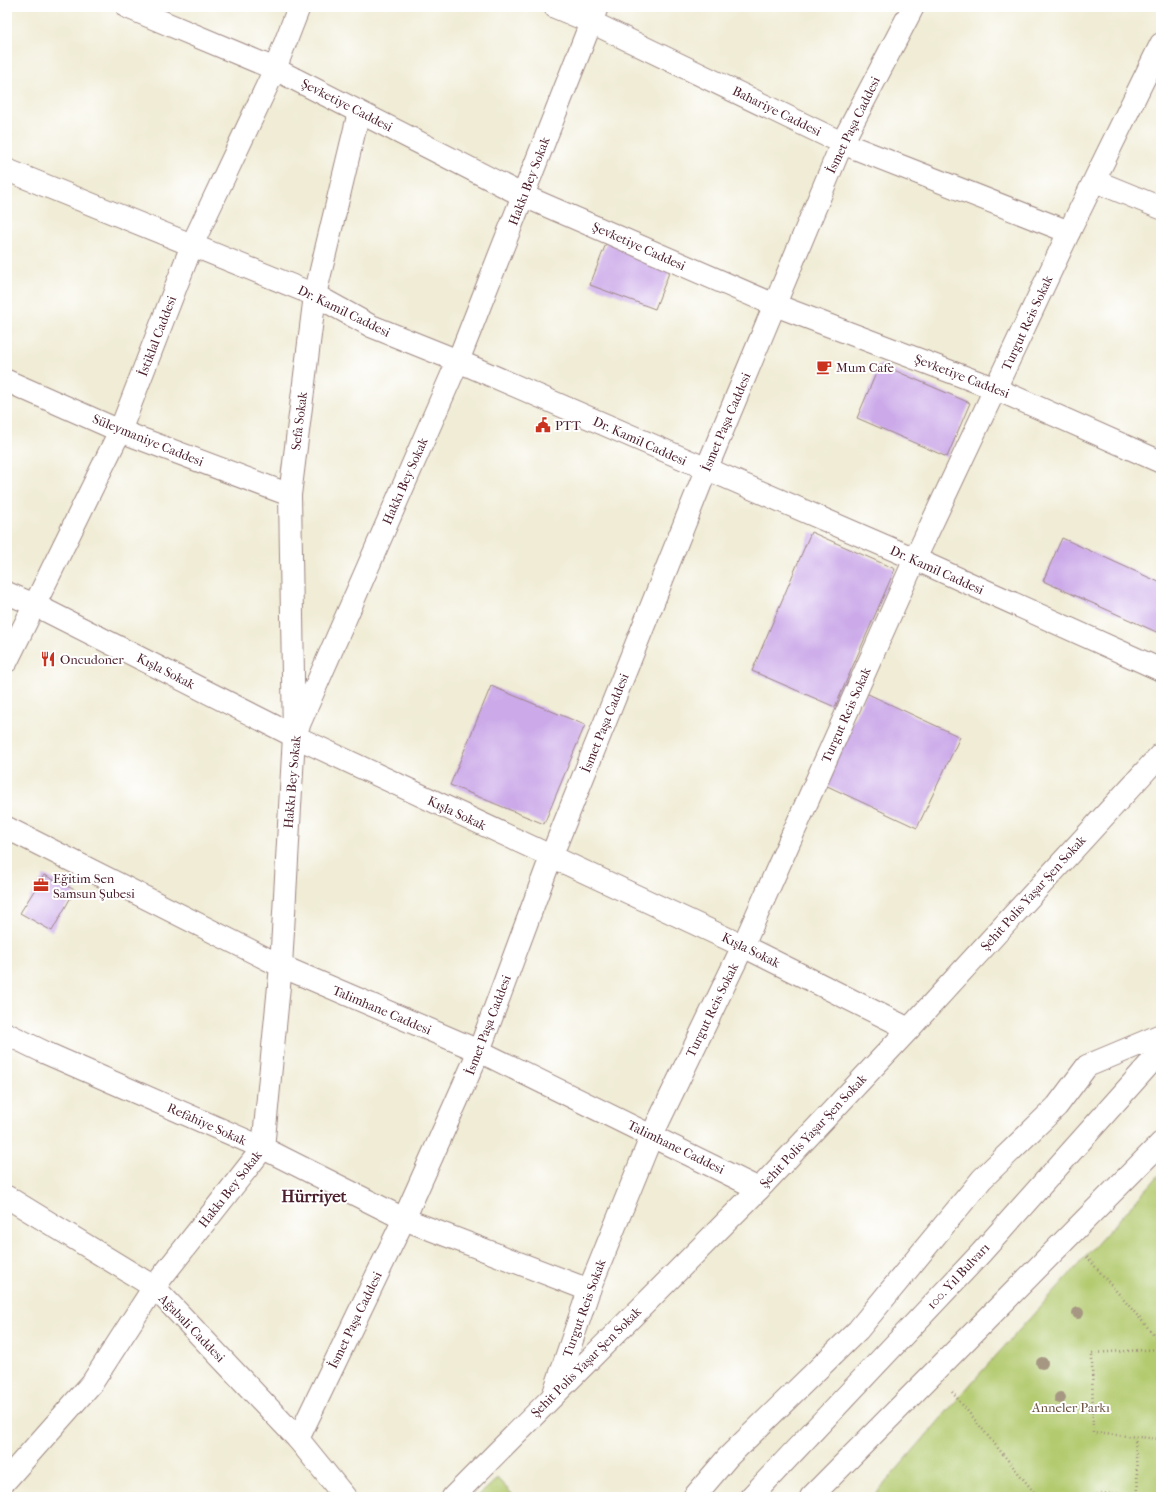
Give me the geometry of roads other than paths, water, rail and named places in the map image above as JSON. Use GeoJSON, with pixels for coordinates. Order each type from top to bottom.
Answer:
{"type":"FeatureCollection","features":[{"type":"Feature","properties":{"kind":"street","name":"Şevketiye Caddesi"},"geometry":{"type":"LineString","coordinates":[[127,7],[275,69],[524,196],[775,305],[996,389],[1161,462]]}},
{"type":"Feature","properties":{"kind":"street","name":"İstiklal Caddesi"},"geometry":{"type":"LineString","coordinates":[[7,661],[120,431],[192,245],[275,69],[299,7]]}},
{"type":"Feature","properties":{"kind":"street","name":"Bahariye Caddesi"},"geometry":{"type":"LineString","coordinates":[[555,7],[594,14],[842,142],[1069,232]]}},
{"type":"Feature","properties":{"kind":"street","name":"İsmet Paşa Caddesi"},"geometry":{"type":"LineString","coordinates":[[298,1439],[404,1219],[479,1051],[551,857],[706,470],[842,142],[912,7]]}},
{"type":"Feature","properties":{"kind":"street","name":"Hakkı Bey Sokak"},"geometry":{"type":"LineString","coordinates":[[7,1479],[92,1382],[154,1287],[263,1148],[281,966],[294,736],[458,361],[524,196],[594,14]]}},
{"type":"Feature","properties":{"kind":"street","name":"Turgut Reis Sokak"},"geometry":{"type":"LineString","coordinates":[[553,1396],[589,1290],[652,1136],[743,946],[915,559],[1069,232],[1161,44]]}},
{"type":"Feature","properties":{"kind":"street","name":"Sefa Sokak"},"geometry":{"type":"LineString","coordinates":[[294,736],[290,495],[315,295],[359,112]]}},
{"type":"Feature","properties":{"kind":"street","name":"Dr. Kamil Caddesi"},"geometry":{"type":"LineString","coordinates":[[7,170],[315,295],[371,326],[458,361],[706,470],[915,559],[1161,670]]}},
{"type":"Feature","properties":{"kind":"street"},"geometry":{"type":"LineString","coordinates":[[1095,181],[1161,208]]}},
{"type":"Feature","properties":{"kind":"street","name":"Süleymaniye Caddesi"},"geometry":{"type":"LineString","coordinates":[[7,381],[120,431],[290,495]]}},
{"type":"Feature","properties":{"kind":"street","name":"Kışla Sokak"},"geometry":{"type":"LineString","coordinates":[[7,593],[34,605],[294,736],[743,946],[909,1029]]}},
{"type":"Feature","properties":{"kind":"street","name":"Şehit Polis Yaşar Şen Sokak"},"geometry":{"type":"LineString","coordinates":[[453,1497],[759,1189],[909,1029],[1161,754]]}},
{"type":"Feature","properties":{"kind":"street","name":"Talimhane Caddesi"},"geometry":{"type":"LineString","coordinates":[[7,828],[281,966],[479,1051],[759,1189]]}},
{"type":"Feature","properties":{"kind":"street","name":"Refahiye Sokak"},"geometry":{"type":"LineString","coordinates":[[7,1034],[46,1053],[263,1148],[404,1219],[589,1290]]}},
{"type":"Feature","properties":{"kind":"street"},"geometry":{"type":"LineString","coordinates":[[694,1497],[728,1457],[858,1330],[982,1180],[1057,1106],[1087,1066],[1161,1035]]}},
{"type":"Feature","properties":{"kind":"street","name":"100. Yıl Bulvarı"},"geometry":{"type":"LineString","coordinates":[[751,1497],[981,1253],[1161,1051]]}},
{"type":"Feature","properties":{"kind":"street"},"geometry":{"type":"LineString","coordinates":[[811,1497],[1155,1149]]}},
{"type":"Feature","properties":{"kind":"street","name":"Ağabali Caddesi"},"geometry":{"type":"LineString","coordinates":[[7,1197],[154,1287],[298,1439],[345,1497]]}},
{"type":"Feature","properties":{"kind":"place","name":"Mum Cafe"},"geometry":{"type":"Point","coordinates":[824,367]}},
{"type":"Feature","properties":{"kind":"place","name":"PTT"},"geometry":{"type":"Point","coordinates":[543,425]}},
{"type":"Feature","properties":{"kind":"place","name":"Oncudoner"},"geometry":{"type":"Point","coordinates":[48,659]}},
{"type":"Feature","properties":{"kind":"place","name":"Eğitim Sen Samsun Şubesi"},"geometry":{"type":"Point","coordinates":[41,885]}},
{"type":"Feature","properties":{"kind":"district","name":"Hürriyet"},"geometry":{"type":"Point","coordinates":[314,1196]}},
{"type":"Feature","properties":{"kind":"park label","name":"Anneler Parkı"},"geometry":{"type":"Point","coordinates":[1071,1407]}}]}
